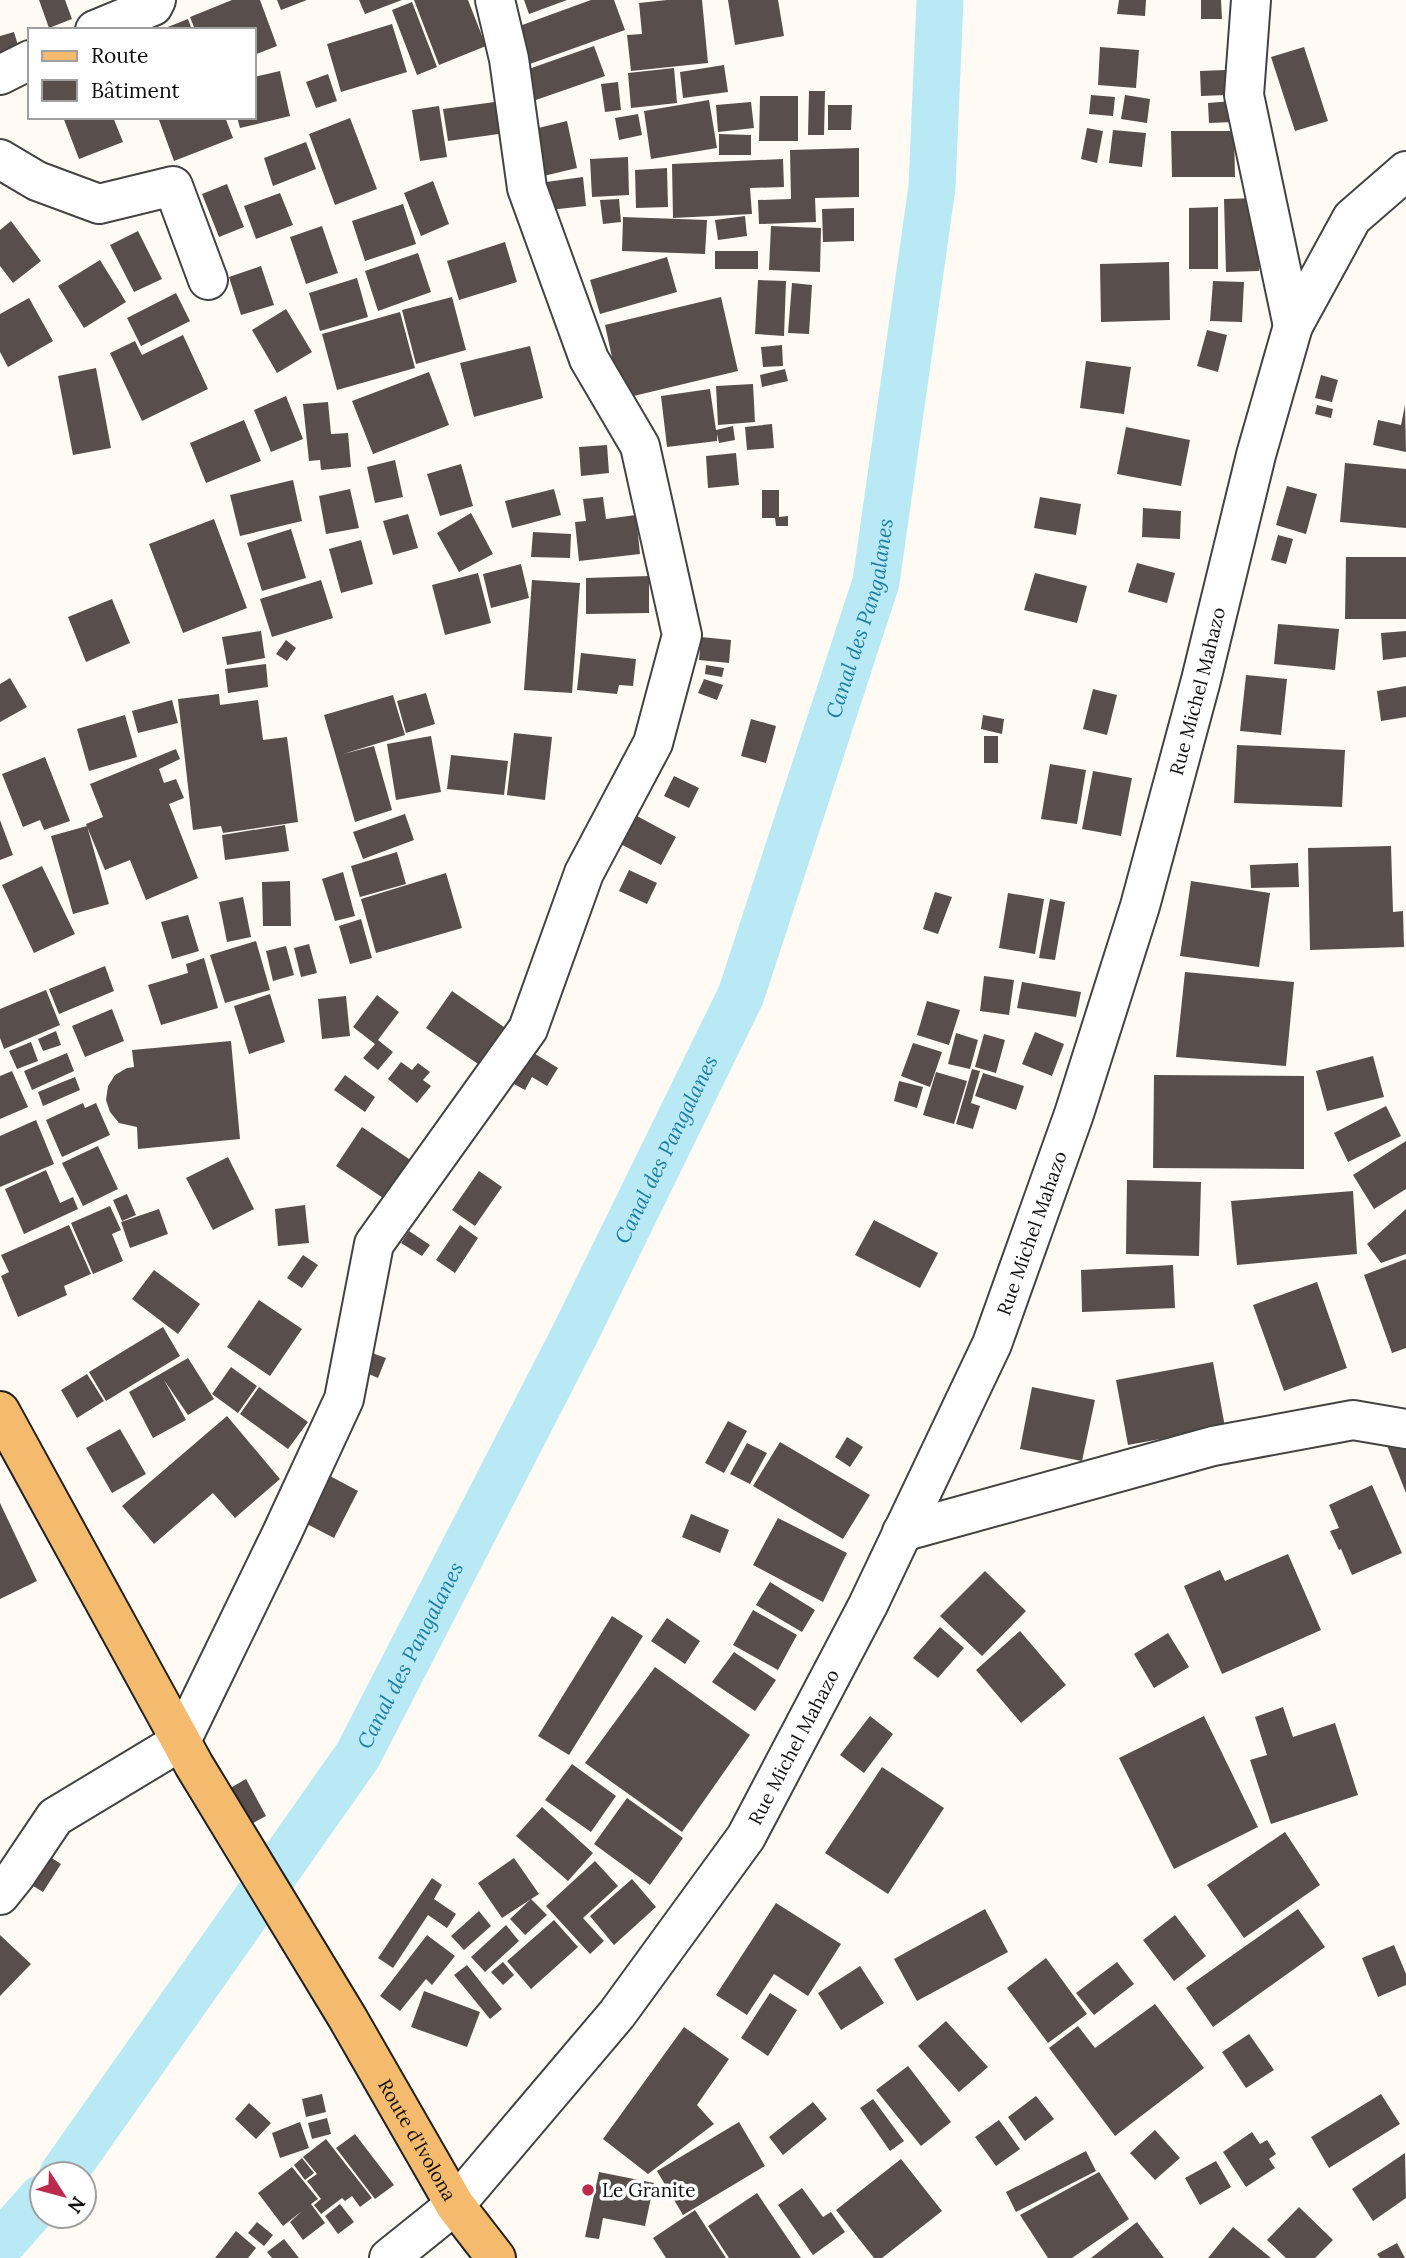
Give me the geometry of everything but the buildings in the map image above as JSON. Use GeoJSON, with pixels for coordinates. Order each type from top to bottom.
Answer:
{"type":"FeatureCollection","features":[{"type":"Feature","properties":{"kind":"main road","name":"Route d'Ivolona"},"geometry":{"type":"LineString","coordinates":[[0,1411],[187,1753],[347,2017],[455,2205],[496,2258]]}},
{"type":"Feature","properties":{"kind":"street"},"geometry":{"type":"LineString","coordinates":[[100,28],[153,6],[156,0]]}},
{"type":"Feature","properties":{"kind":"street"},"geometry":{"type":"LineString","coordinates":[[0,1895],[55,1817],[187,1753],[282,1533],[344,1399],[374,1244],[528,1029],[584,873],[653,743],[682,635],[640,446],[589,359],[527,188],[509,60],[495,0]]}},
{"type":"Feature","properties":{"kind":"street"},"geometry":{"type":"LineString","coordinates":[[1251,0],[1244,95],[1293,326]]}},
{"type":"Feature","properties":{"kind":"street"},"geometry":{"type":"LineString","coordinates":[[0,75],[28,61]]}},
{"type":"Feature","properties":{"kind":"street"},"geometry":{"type":"LineString","coordinates":[[0,159],[37,181],[99,204],[173,186],[208,280]]}},
{"type":"Feature","properties":{"kind":"street","name":"Rue Michel Mahazo"},"geometry":{"type":"LineString","coordinates":[[389,2258],[455,2205],[617,2014],[746,1838],[868,1605],[992,1344],[1082,1088],[1140,906],[1256,455],[1293,326],[1352,218],[1406,171]]}},
{"type":"Feature","properties":{"kind":"street"},"geometry":{"type":"LineString","coordinates":[[902,1532],[1213,1446],[1353,1420],[1406,1429]]}},
{"type":"Feature","properties":{"kind":"waterway","name":"Canal des Pangalanes"},"geometry":{"type":"LineString","coordinates":[[73,2160],[358,1755],[575,1334],[741,995],[876,582],[932,187],[940,0]]}},
{"type":"Feature","properties":{"kind":"waterway","name":"Canal des Pangalanes"},"geometry":{"type":"LineString","coordinates":[[0,2245],[28,2214]]}},
{"type":"Feature","properties":{"kind":"place","name":"Le Granite"},"geometry":{"type":"Point","coordinates":[588,2190]}}]}
